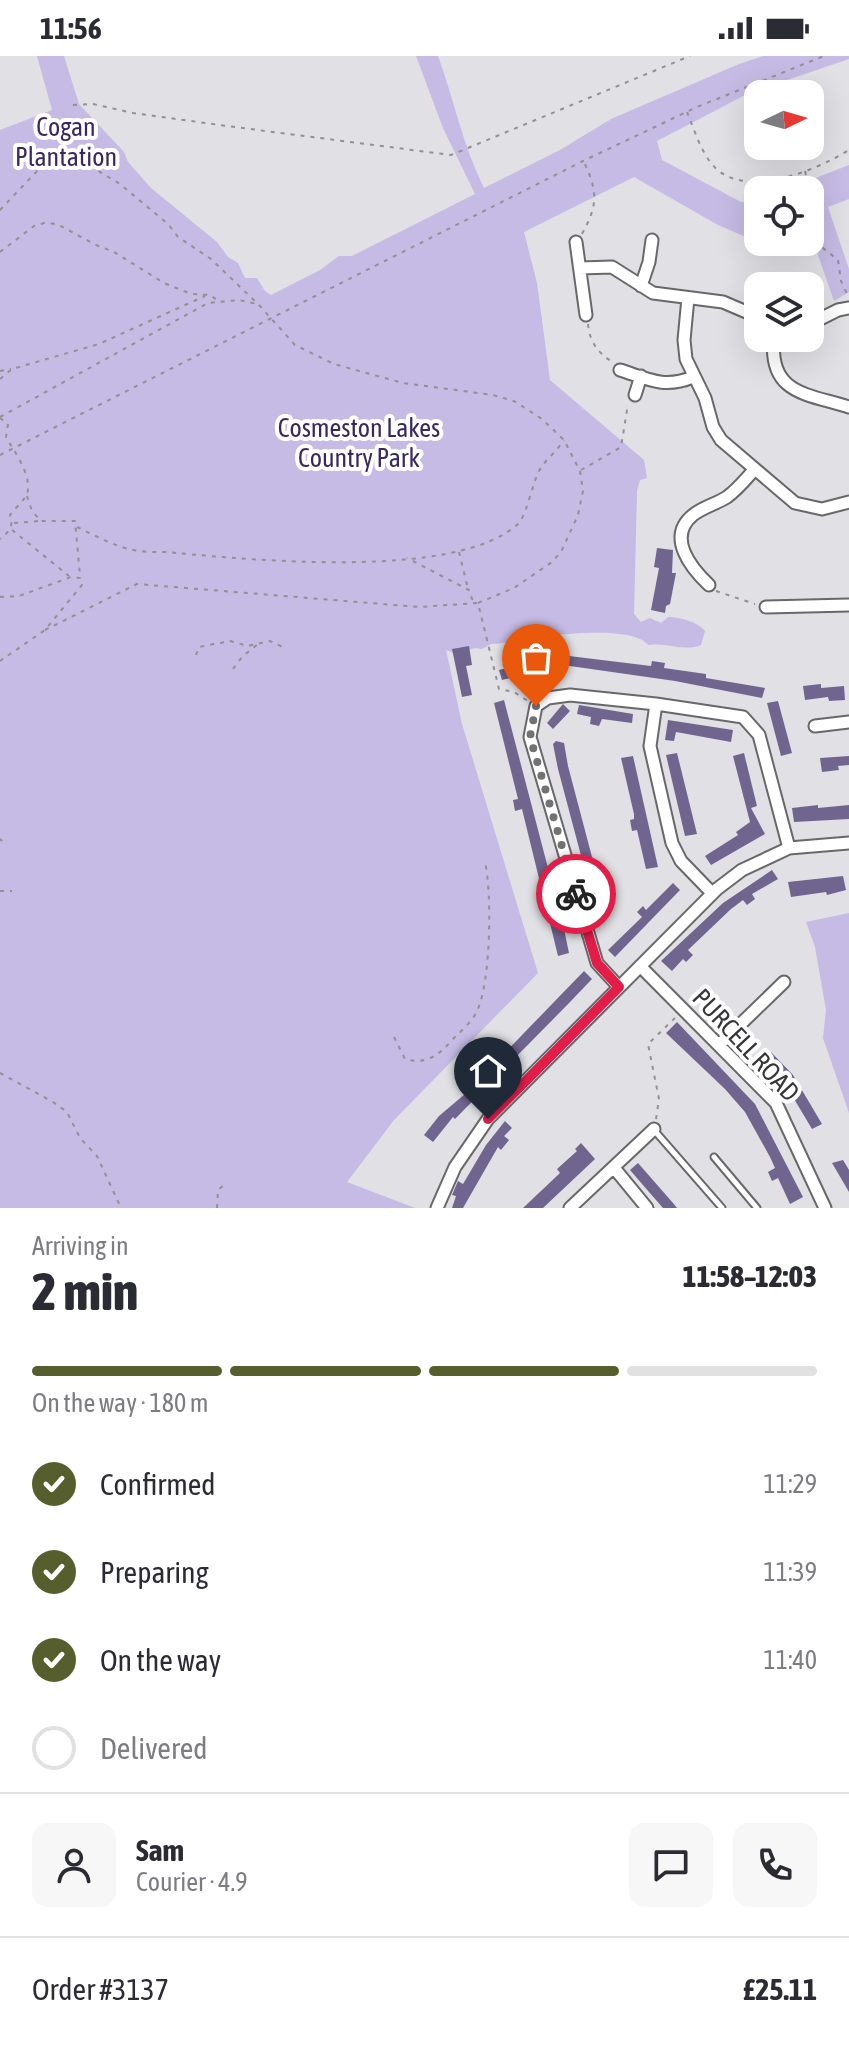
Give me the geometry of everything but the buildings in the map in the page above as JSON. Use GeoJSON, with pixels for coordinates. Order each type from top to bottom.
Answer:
{"type":"FeatureCollection","features":[{"type":"Feature","properties":{"kind":"street"},"geometry":{"type":"LineString","coordinates":[[641,286],[652,240]]}},
{"type":"Feature","properties":{"kind":"street"},"geometry":{"type":"LineString","coordinates":[[576,242],[586,315]]}},
{"type":"Feature","properties":{"kind":"street"},"geometry":{"type":"LineString","coordinates":[[580,268],[612,267],[653,293],[723,302],[744,311]]}},
{"type":"Feature","properties":{"kind":"street"},"geometry":{"type":"LineString","coordinates":[[688,298],[684,340],[686,359],[705,398],[716,434],[795,503],[822,509],[849,502]]}},
{"type":"Feature","properties":{"kind":"street"},"geometry":{"type":"LineString","coordinates":[[824,317],[849,308]]}},
{"type":"Feature","properties":{"kind":"street"},"geometry":{"type":"LineString","coordinates":[[774,352],[777,368],[789,386],[805,396],[849,407]]}},
{"type":"Feature","properties":{"kind":"street"},"geometry":{"type":"LineString","coordinates":[[620,370],[673,384],[693,377]]}},
{"type":"Feature","properties":{"kind":"street"},"geometry":{"type":"LineString","coordinates":[[635,395],[641,376]]}},
{"type":"Feature","properties":{"kind":"street"},"geometry":{"type":"LineString","coordinates":[[709,585],[687,561],[682,542],[686,523],[697,511],[731,494],[754,470]]}},
{"type":"Feature","properties":{"kind":"street"},"geometry":{"type":"LineString","coordinates":[[766,607],[849,605]]}},
{"type":"Feature","properties":{"kind":"street"},"geometry":{"type":"LineString","coordinates":[[619,987],[597,963],[530,737],[536,706],[548,698],[570,695],[743,717],[755,728],[762,744],[789,848]]}},
{"type":"Feature","properties":{"kind":"street"},"geometry":{"type":"LineString","coordinates":[[656,704],[650,746],[672,843],[681,861],[712,893]]}},
{"type":"Feature","properties":{"kind":"street"},"geometry":{"type":"LineString","coordinates":[[815,726],[849,722]]}},
{"type":"Feature","properties":{"kind":"street"},"geometry":{"type":"LineString","coordinates":[[437,1208],[455,1167],[488,1119],[712,893],[742,870],[789,848],[849,843]]}},
{"type":"Feature","properties":{"kind":"street","name":"PURCELL ROAD"},"geometry":{"type":"LineString","coordinates":[[640,966],[779,1107],[825,1208]]}},
{"type":"Feature","properties":{"kind":"street"},"geometry":{"type":"LineString","coordinates":[[720,1044],[784,982]]}},
{"type":"Feature","properties":{"kind":"street"},"geometry":{"type":"LineString","coordinates":[[570,1208],[615,1169],[654,1129]]}},
{"type":"Feature","properties":{"kind":"street"},"geometry":{"type":"LineString","coordinates":[[615,1169],[647,1208]]}},
{"type":"Feature","properties":{"kind":"lane"},"geometry":{"type":"LineString","coordinates":[[654,1129],[722,1208]]}},
{"type":"Feature","properties":{"kind":"lane"},"geometry":{"type":"LineString","coordinates":[[714,1157],[757,1208]]}},
{"type":"Feature","properties":{"kind":"path"},"geometry":{"type":"LineString","coordinates":[[73,105],[93,104],[196,122],[451,155],[690,56]]}},
{"type":"Feature","properties":{"kind":"path"},"geometry":{"type":"LineString","coordinates":[[0,455],[583,161],[687,112],[824,56]]}},
{"type":"Feature","properties":{"kind":"path"},"geometry":{"type":"LineString","coordinates":[[687,112],[712,165],[730,179],[760,182],[805,170],[849,150]]}},
{"type":"Feature","properties":{"kind":"path"},"geometry":{"type":"LineString","coordinates":[[576,242],[590,218],[596,195],[594,183],[583,161]]}},
{"type":"Feature","properties":{"kind":"path"},"geometry":{"type":"LineString","coordinates":[[0,210],[40,168],[54,162],[85,163],[120,184],[168,224],[178,237],[211,259],[295,345],[334,364],[403,383],[493,395],[514,401],[542,419],[564,440],[583,482],[582,502],[561,552],[541,571],[514,588],[478,603],[419,607],[137,584],[45,630],[0,661]]}},
{"type":"Feature","properties":{"kind":"path"},"geometry":{"type":"LineString","coordinates":[[805,170],[812,192],[818,244],[838,260],[841,281],[849,298]]}},
{"type":"Feature","properties":{"kind":"path"},"geometry":{"type":"LineString","coordinates":[[0,252],[34,226],[51,222],[114,252],[164,283],[191,294],[222,301]]}},
{"type":"Feature","properties":{"kind":"path"},"geometry":{"type":"LineString","coordinates":[[0,371],[99,344],[206,296]]}},
{"type":"Feature","properties":{"kind":"path"},"geometry":{"type":"LineString","coordinates":[[41,521],[32,511],[25,476],[6,437],[8,424],[0,418],[208,303],[239,300],[259,305]]}},
{"type":"Feature","properties":{"kind":"path"},"geometry":{"type":"LineString","coordinates":[[586,315],[591,341],[620,370]]}},
{"type":"Feature","properties":{"kind":"path"},"geometry":{"type":"LineString","coordinates":[[0,379],[12,369]]}},
{"type":"Feature","properties":{"kind":"path"},"geometry":{"type":"LineString","coordinates":[[580,471],[621,447],[629,398],[635,395]]}},
{"type":"Feature","properties":{"kind":"path"},"geometry":{"type":"LineString","coordinates":[[77,527],[137,551],[277,562],[407,558],[459,552],[478,546],[517,524],[523,516],[539,471],[564,440]]}},
{"type":"Feature","properties":{"kind":"path"},"geometry":{"type":"LineString","coordinates":[[0,539],[11,530],[13,523],[10,515],[27,495]]}},
{"type":"Feature","properties":{"kind":"path"},"geometry":{"type":"LineString","coordinates":[[13,523],[75,521],[77,527],[82,585],[45,630]]}},
{"type":"Feature","properties":{"kind":"path"},"geometry":{"type":"LineString","coordinates":[[11,530],[71,577],[81,579]]}},
{"type":"Feature","properties":{"kind":"path"},"geometry":{"type":"LineString","coordinates":[[459,552],[472,599],[478,603],[499,689],[514,692],[536,706]]}},
{"type":"Feature","properties":{"kind":"path"},"geometry":{"type":"LineString","coordinates":[[407,558],[469,590]]}},
{"type":"Feature","properties":{"kind":"path"},"geometry":{"type":"LineString","coordinates":[[0,597],[19,596],[71,577]]}},
{"type":"Feature","properties":{"kind":"path"},"geometry":{"type":"LineString","coordinates":[[709,585],[719,594],[766,607]]}},
{"type":"Feature","properties":{"kind":"path"},"geometry":{"type":"LineString","coordinates":[[196,655],[199,647],[230,641],[248,646],[270,641],[283,647]]}},
{"type":"Feature","properties":{"kind":"path"},"geometry":{"type":"LineString","coordinates":[[233,669],[242,657],[259,644]]}},
{"type":"Feature","properties":{"kind":"path"},"geometry":{"type":"LineString","coordinates":[[394,1037],[405,1059],[426,1061],[442,1051],[478,1009],[483,989],[490,903],[485,862]]}},
{"type":"Feature","properties":{"kind":"path"},"geometry":{"type":"LineString","coordinates":[[0,891],[12,891]]}},
{"type":"Feature","properties":{"kind":"path"},"geometry":{"type":"LineString","coordinates":[[654,1129],[659,1099],[648,1044],[684,1009]]}},
{"type":"Feature","properties":{"kind":"path"},"geometry":{"type":"LineString","coordinates":[[0,1073],[67,1112],[80,1138],[97,1156],[121,1208]]}},
{"type":"Feature","properties":{"kind":"path"},"geometry":{"type":"LineString","coordinates":[[217,1208],[218,1190],[224,1185]]}},
{"type":"Feature","properties":{"kind":"green space"},"geometry":{"type":"Polygon","coordinates":[[[37,56],[64,56],[79,104],[124,152],[128,162],[151,188],[217,242],[228,257],[238,263],[245,278],[257,278],[271,295],[320,270],[339,256],[352,256],[475,194],[443,128],[416,56],[438,56],[464,139],[484,188],[560,150],[611,119],[739,64],[763,56],[849,56],[849,59],[787,80],[744,80],[744,96],[657,141],[662,160],[744,202],[744,236],[718,225],[634,177],[524,232],[537,283],[550,380],[644,460],[647,478],[640,480],[637,491],[634,614],[641,622],[650,618],[661,623],[668,617],[683,619],[705,631],[701,645],[688,648],[648,645],[626,635],[592,633],[529,638],[456,654],[446,650],[462,724],[538,973],[394,1120],[347,1182],[415,1208],[0,1208],[0,130],[52,110],[37,56]]]}},
{"type":"Feature","properties":{"kind":"green space"},"geometry":{"type":"Polygon","coordinates":[[[849,165],[849,199],[828,207],[849,269],[849,292],[834,301],[818,256],[824,256],[824,176],[821,176],[849,165]]]}},
{"type":"Feature","properties":{"kind":"green space"},"geometry":{"type":"Polygon","coordinates":[[[849,913],[849,1113],[823,1038],[826,1010],[815,947],[806,922],[849,913]]]}},
{"type":"Feature","properties":{"kind":"way so far"},"geometry":{"type":"LineString","coordinates":[[536,706],[530,737],[576,894]]}},
{"type":"Feature","properties":{"kind":"route"},"geometry":{"type":"LineString","coordinates":[[488,1119],[619,987],[597,963],[576,894]]}},
{"type":"Feature","properties":{"kind":"park label","name":"Cogan Plantation"},"geometry":{"type":"Point","coordinates":[66,142]}},
{"type":"Feature","properties":{"kind":"park label","name":"Cosmeston Lakes Country Park"},"geometry":{"type":"Point","coordinates":[359,443]}}]}
